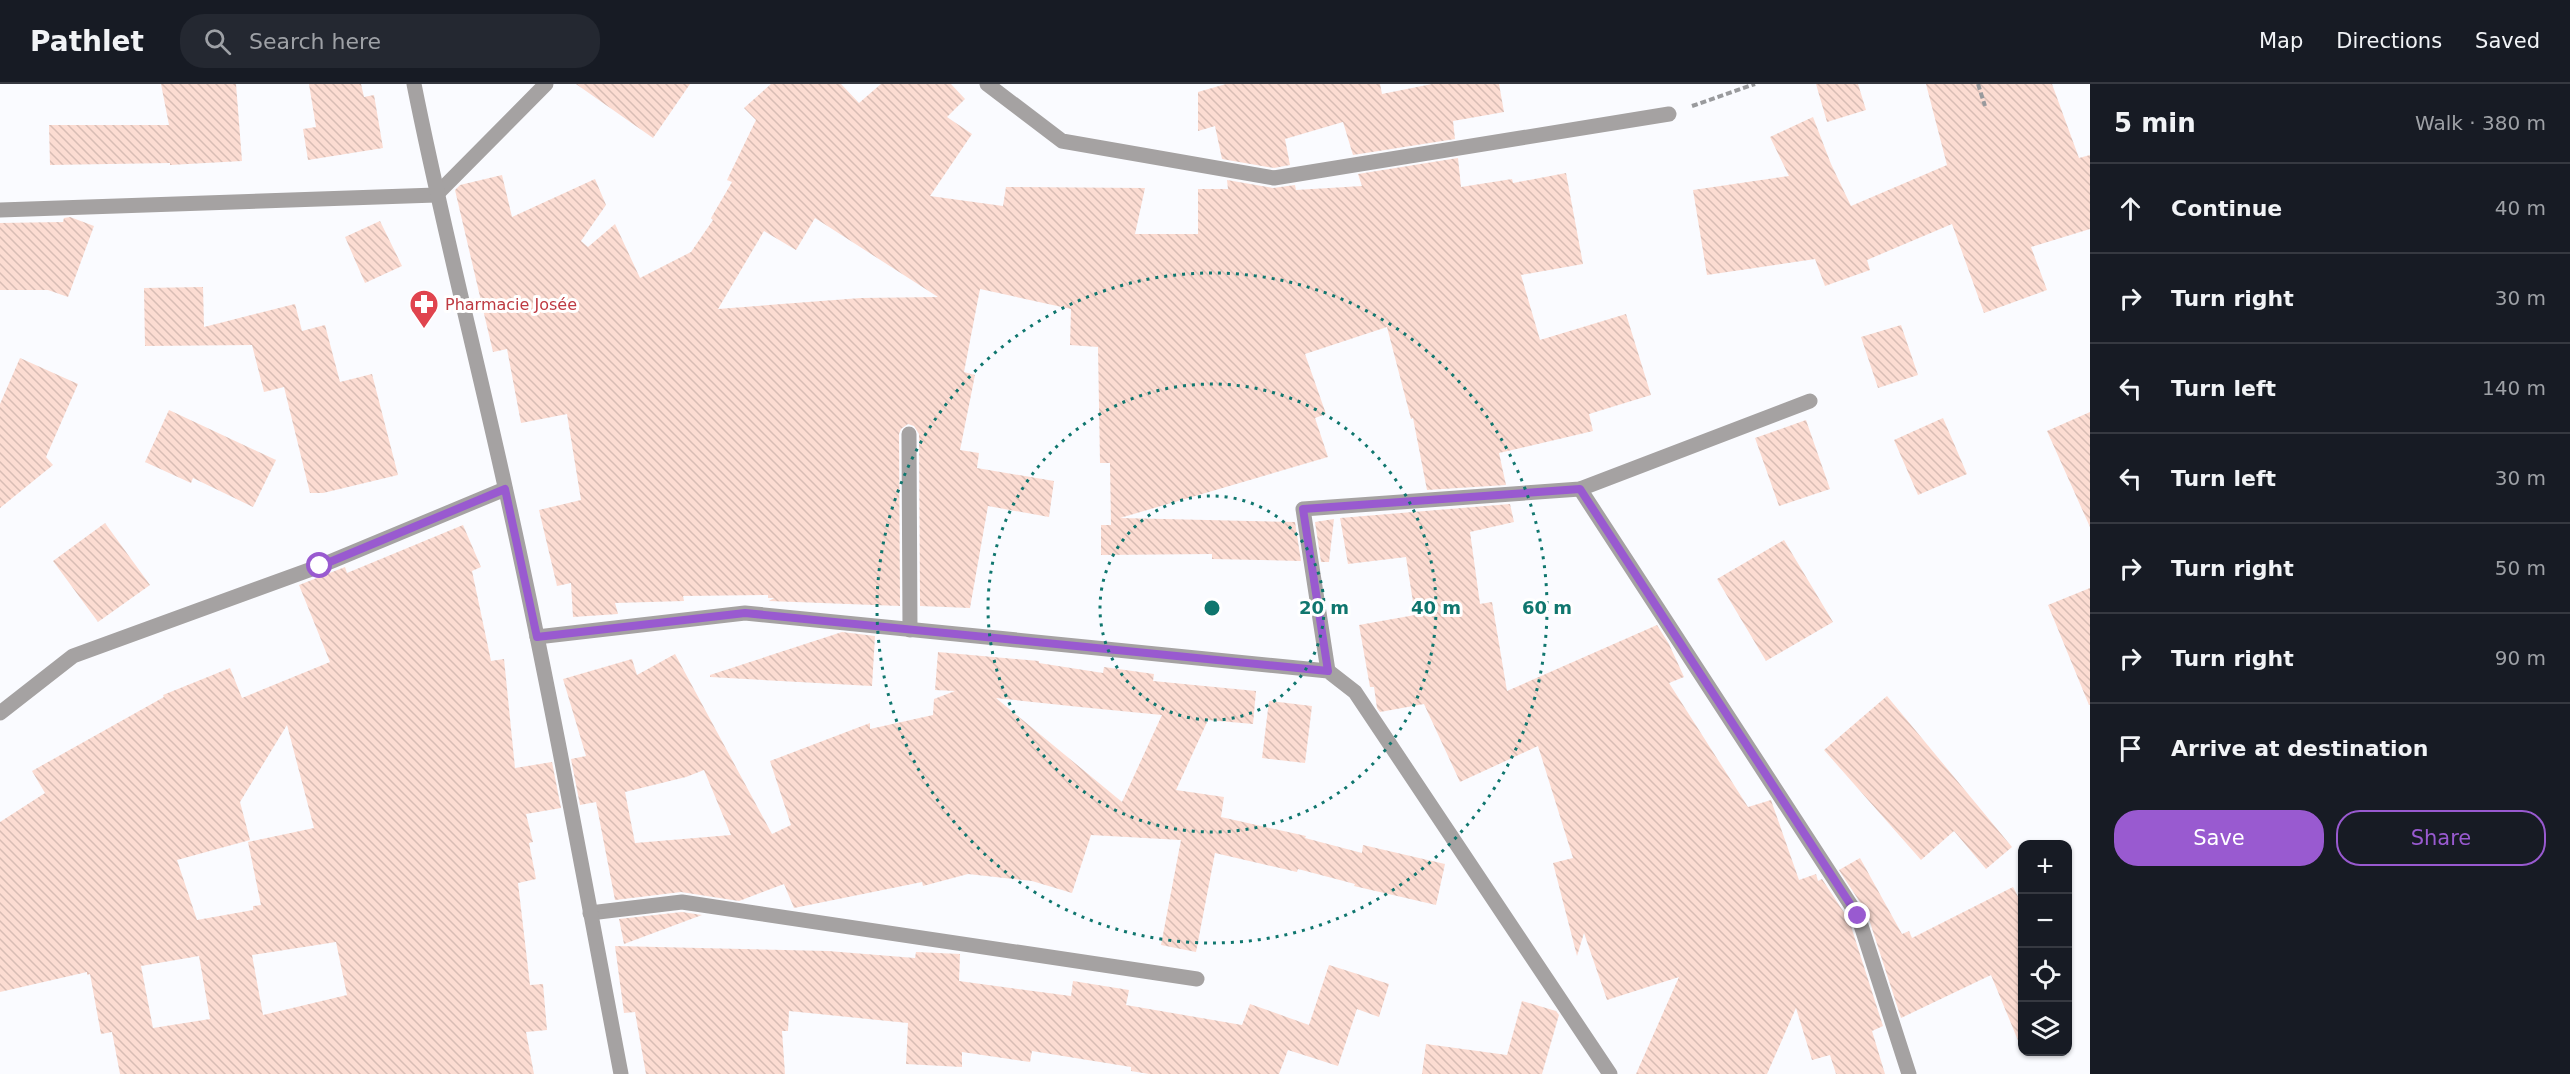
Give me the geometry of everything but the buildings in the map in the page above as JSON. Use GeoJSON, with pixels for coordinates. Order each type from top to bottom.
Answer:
{"type":"FeatureCollection","features":[{"type":"Feature","properties":{"kind":"street"},"geometry":{"type":"LineString","coordinates":[[414,84],[436,195],[537,637],[621,1074]]}},
{"type":"Feature","properties":{"kind":"street"},"geometry":{"type":"LineString","coordinates":[[0,210],[436,195],[546,84]]}},
{"type":"Feature","properties":{"kind":"street"},"geometry":{"type":"LineString","coordinates":[[987,84],[1062,141],[1274,178],[1669,114]]}},
{"type":"Feature","properties":{"kind":"street"},"geometry":{"type":"LineString","coordinates":[[1328,671],[1303,509],[1580,489],[1810,401]]}},
{"type":"Feature","properties":{"kind":"street"},"geometry":{"type":"LineString","coordinates":[[909,434],[910,630]]}},
{"type":"Feature","properties":{"kind":"street"},"geometry":{"type":"LineString","coordinates":[[0,713],[73,656],[320,566],[505,489]]}},
{"type":"Feature","properties":{"kind":"street"},"geometry":{"type":"LineString","coordinates":[[1580,489],[1858,916],[1909,1074]]}},
{"type":"Feature","properties":{"kind":"street"},"geometry":{"type":"LineString","coordinates":[[537,637],[745,613],[1328,671],[1355,692],[1610,1074]]}},
{"type":"Feature","properties":{"kind":"street"},"geometry":{"type":"LineString","coordinates":[[590,913],[682,902],[1197,979]]}},
{"type":"Feature","properties":{"kind":"path"},"geometry":{"type":"LineString","coordinates":[[1669,114],[1755,84]]}},
{"type":"Feature","properties":{"kind":"path"},"geometry":{"type":"LineString","coordinates":[[1978,84],[1985,106]]}},
{"type":"Feature","properties":{"kind":"place","name":"Pharmacie Josée"},"geometry":{"type":"Point","coordinates":[424,330]}},
{"type":"Feature","properties":{"kind":"route"},"geometry":{"type":"LineString","coordinates":[[320,566],[505,489],[537,637],[745,613],[1328,671],[1303,509],[1580,489],[1858,916]]}}]}
